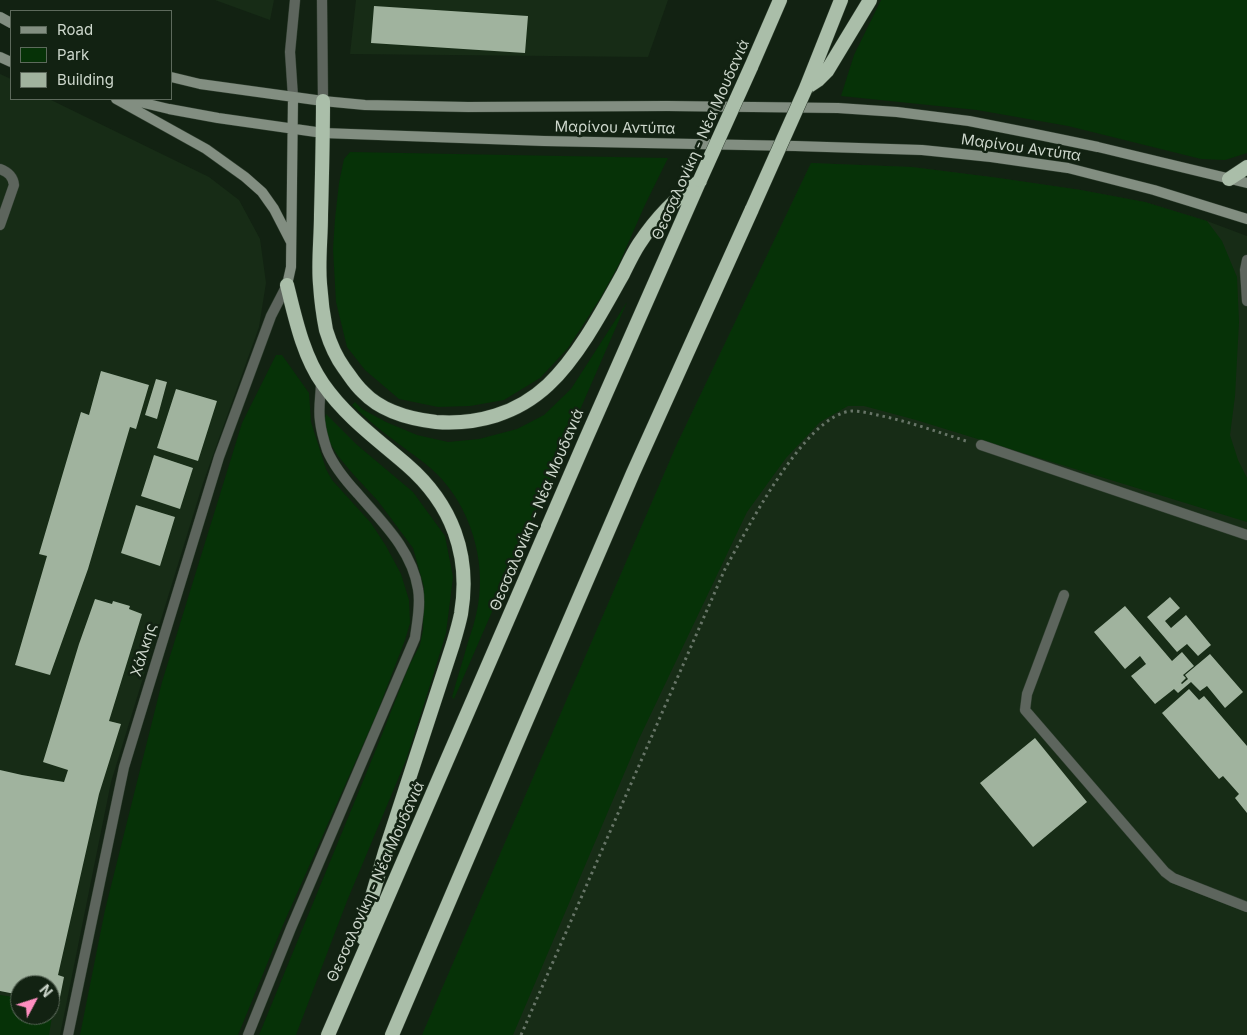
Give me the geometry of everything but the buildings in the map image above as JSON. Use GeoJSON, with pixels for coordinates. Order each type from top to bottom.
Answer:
{"type":"FeatureCollection","features":[{"type":"Feature","properties":{"kind":"highway","name":"Θεσσαλονίκη - Νέα Μουδανιά"},"geometry":{"type":"LineString","coordinates":[[328,1035],[581,450],[780,0]]}},
{"type":"Feature","properties":{"kind":"highway"},"geometry":{"type":"LineString","coordinates":[[392,1035],[633,473],[806,88],[842,0]]}},
{"type":"Feature","properties":{"kind":"highway"},"geometry":{"type":"LineString","coordinates":[[806,88],[827,71],[870,0]]}},
{"type":"Feature","properties":{"kind":"highway"},"geometry":{"type":"LineString","coordinates":[[323,100],[320,283],[327,331],[338,358],[352,380],[364,393],[379,405],[424,421],[449,423],[475,421],[498,416],[515,409],[548,385],[563,369],[586,336],[639,243],[666,209],[681,194],[700,180]]}},
{"type":"Feature","properties":{"kind":"highway"},"geometry":{"type":"LineString","coordinates":[[1229,179],[1247,167]]}},
{"type":"Feature","properties":{"kind":"highway"},"geometry":{"type":"LineString","coordinates":[[287,285],[296,326],[321,382],[338,404],[360,426],[419,476],[432,492],[453,526],[463,568],[461,614],[453,644],[385,852],[371,900],[362,946],[335,1016]]}},
{"type":"Feature","properties":{"kind":"main road","name":"Μαρίνου Αντύπα"},"geometry":{"type":"LineString","coordinates":[[172,77],[200,84],[293,97],[365,104],[468,107],[676,106],[838,108],[897,112],[969,121],[1030,133],[1098,147],[1247,183]]}},
{"type":"Feature","properties":{"kind":"main road"},"geometry":{"type":"LineString","coordinates":[[287,285],[291,267],[293,97]]}},
{"type":"Feature","properties":{"kind":"main road"},"geometry":{"type":"LineString","coordinates":[[118,100],[206,148],[246,177],[262,192],[274,209],[291,242]]}},
{"type":"Feature","properties":{"kind":"main road","name":"Μαρίνου Αντύπα"},"geometry":{"type":"LineString","coordinates":[[132,100],[208,117],[323,133],[544,141],[922,150],[991,157],[1068,168],[1154,190],[1247,220]]}},
{"type":"Feature","properties":{"kind":"street"},"geometry":{"type":"LineString","coordinates":[[293,97],[290,52],[295,0]]}},
{"type":"Feature","properties":{"kind":"street"},"geometry":{"type":"LineString","coordinates":[[322,0],[323,100]]}},
{"type":"Feature","properties":{"kind":"street"},"geometry":{"type":"LineString","coordinates":[[0,169],[10,174],[14,185],[0,225]]}},
{"type":"Feature","properties":{"kind":"street"},"geometry":{"type":"LineString","coordinates":[[1247,260],[1247,301]]}},
{"type":"Feature","properties":{"kind":"street","name":"Χάλκης"},"geometry":{"type":"LineString","coordinates":[[68,1035],[124,767],[219,457],[271,316],[287,285]]}},
{"type":"Feature","properties":{"kind":"street"},"geometry":{"type":"LineString","coordinates":[[248,1035],[291,928],[415,638],[419,613],[418,590],[413,567],[400,544],[345,479],[328,451],[320,420],[321,382]]}},
{"type":"Feature","properties":{"kind":"street"},"geometry":{"type":"LineString","coordinates":[[981,445],[1247,535]]}},
{"type":"Feature","properties":{"kind":"street"},"geometry":{"type":"LineString","coordinates":[[1064,595],[1027,694],[1025,710],[1164,872],[1173,878],[1247,907]]}},
{"type":"Feature","properties":{"kind":"path"},"geometry":{"type":"LineString","coordinates":[[521,1035],[726,569],[756,513],[792,457],[806,440],[827,421],[845,412],[854,411],[892,418],[981,445]]}},
{"type":"Feature","properties":{"kind":"shaded area"},"geometry":{"type":"Polygon","coordinates":[[[215,0],[274,0],[270,20],[215,0]]]}},
{"type":"Feature","properties":{"kind":"shaded area"},"geometry":{"type":"Polygon","coordinates":[[[356,0],[668,0],[648,57],[350,54],[356,0]]]}},
{"type":"Feature","properties":{"kind":"shaded area"},"geometry":{"type":"Polygon","coordinates":[[[0,74],[10,79],[10,100],[51,100],[209,177],[239,200],[260,239],[266,283],[259,327],[203,483],[111,782],[60,1035],[0,1035],[0,74]]]}},
{"type":"Feature","properties":{"kind":"shaded area"},"geometry":{"type":"Polygon","coordinates":[[[811,163],[912,167],[1081,190],[1145,202],[1207,221],[1247,236],[1247,1035],[422,1035],[677,444],[811,163]]]}},
{"type":"Feature","properties":{"kind":"green space"},"geometry":{"type":"Polygon","coordinates":[[[881,0],[1247,0],[1247,153],[1225,160],[1201,159],[1068,126],[977,110],[841,96],[854,55],[881,0]]]}},
{"type":"Feature","properties":{"kind":"green space"},"geometry":{"type":"Polygon","coordinates":[[[350,152],[668,158],[619,264],[601,297],[568,348],[540,378],[504,400],[470,406],[438,407],[399,399],[365,370],[347,347],[336,302],[333,249],[339,183],[344,159],[350,152]]]}},
{"type":"Feature","properties":{"kind":"green space"},"geometry":{"type":"Polygon","coordinates":[[[811,163],[912,167],[1081,190],[1145,202],[1207,221],[1222,241],[1237,277],[1239,322],[1235,396],[1230,435],[1238,460],[1247,478],[1247,522],[916,420],[864,406],[848,406],[820,422],[786,458],[747,512],[638,741],[513,1035],[422,1035],[677,444],[811,163]]]}},
{"type":"Feature","properties":{"kind":"green space"},"geometry":{"type":"Polygon","coordinates":[[[627,302],[454,699],[452,697],[474,624],[480,588],[480,570],[473,535],[459,503],[438,475],[352,405],[355,402],[362,409],[386,422],[417,435],[448,442],[479,439],[517,429],[544,415],[571,389],[627,302]]]}},
{"type":"Feature","properties":{"kind":"green space"},"geometry":{"type":"Polygon","coordinates":[[[276,355],[282,355],[309,393],[311,422],[326,469],[332,480],[371,523],[401,574],[409,600],[410,623],[377,713],[283,925],[238,1035],[80,1035],[105,910],[162,682],[242,423],[276,355]]]}},
{"type":"Feature","properties":{"kind":"green space"},"geometry":{"type":"Polygon","coordinates":[[[326,414],[356,444],[413,492],[445,536],[453,577],[446,633],[406,760],[347,901],[296,1035],[259,1035],[409,666],[420,645],[423,630],[424,587],[413,548],[378,501],[338,456],[327,438],[324,423],[326,414]]]}},
{"type":"Feature","properties":{"kind":"green space"},"geometry":{"type":"Polygon","coordinates":[[[0,995],[10,996],[10,1025],[51,1025],[49,1035],[0,1035],[0,995]]]}}]}
